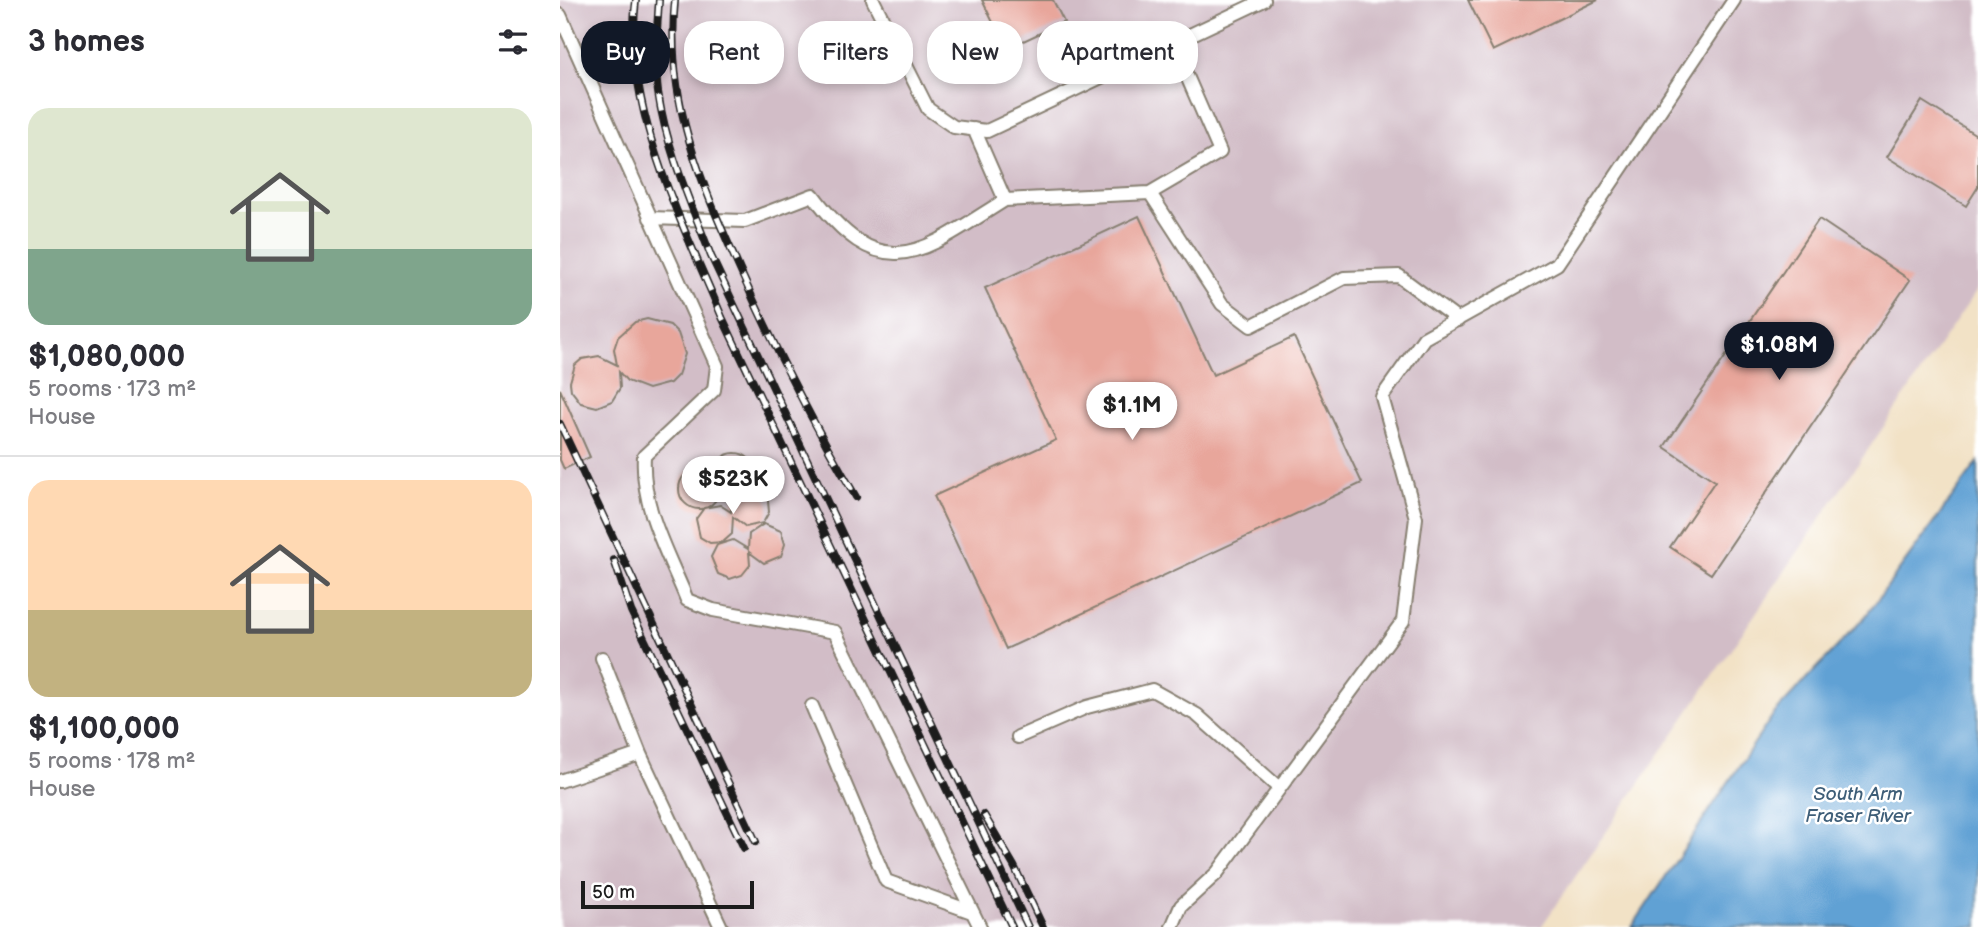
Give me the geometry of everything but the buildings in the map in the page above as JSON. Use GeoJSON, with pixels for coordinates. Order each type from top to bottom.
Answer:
{"type":"FeatureCollection","features":[{"type":"Feature","properties":{"kind":"lane"},"geometry":{"type":"LineString","coordinates":[[873,0],[928,109],[954,127],[987,131],[1087,84]]}},
{"type":"Feature","properties":{"kind":"lane"},"geometry":{"type":"LineString","coordinates":[[1198,32],[1264,0]]}},
{"type":"Feature","properties":{"kind":"lane"},"geometry":{"type":"LineString","coordinates":[[1172,927],[1181,906],[1217,873],[1403,621],[1416,518],[1382,397],[1424,338],[1557,264],[1734,0]]}},
{"type":"Feature","properties":{"kind":"lane"},"geometry":{"type":"LineString","coordinates":[[560,15],[716,366],[713,390],[644,456],[642,483],[647,504],[687,600],[713,610],[835,632],[980,927]]}},
{"type":"Feature","properties":{"kind":"lane"},"geometry":{"type":"LineString","coordinates":[[650,218],[745,221],[813,195],[828,214],[866,247],[897,256],[943,239],[1004,200],[1150,193],[1220,152],[1190,84]]}},
{"type":"Feature","properties":{"kind":"lane"},"geometry":{"type":"LineString","coordinates":[[974,130],[1004,200]]}},
{"type":"Feature","properties":{"kind":"lane"},"geometry":{"type":"LineString","coordinates":[[1150,193],[1222,304],[1251,326],[1344,278],[1399,276],[1458,320]]}},
{"type":"Feature","properties":{"kind":"lane"},"geometry":{"type":"LineString","coordinates":[[602,658],[640,754],[721,927]]}},
{"type":"Feature","properties":{"kind":"lane"},"geometry":{"type":"LineString","coordinates":[[1018,737],[1087,707],[1152,691],[1197,715],[1279,788]]}},
{"type":"Feature","properties":{"kind":"lane"},"geometry":{"type":"LineString","coordinates":[[812,706],[886,881],[972,912]]}},
{"type":"Feature","properties":{"kind":"lane"},"geometry":{"type":"LineString","coordinates":[[560,781],[640,754]]}},
{"type":"Feature","properties":{"kind":"shaded area"},"geometry":{"type":"Polygon","coordinates":[[[560,0],[1978,0],[1978,289],[1541,927],[560,927],[560,0]]]}},
{"type":"Feature","properties":{"kind":"water","name":"South Arm Fraser River"},"geometry":{"type":"Polygon","coordinates":[[[1978,462],[1978,927],[1632,927],[1773,715],[1865,617],[1978,462]]]}},
{"type":"Feature","properties":{"kind":"railway"},"geometry":{"type":"LineString","coordinates":[[636,0],[634,40],[638,81],[659,163],[674,203],[722,317],[1012,927]]}},
{"type":"Feature","properties":{"kind":"railway"},"geometry":{"type":"LineString","coordinates":[[659,0],[656,69],[662,113],[680,176],[711,256],[1028,927]]}},
{"type":"Feature","properties":{"kind":"railway"},"geometry":{"type":"LineString","coordinates":[[675,0],[675,72],[681,106],[699,172],[767,329],[856,497]]}},
{"type":"Feature","properties":{"kind":"railway"},"geometry":{"type":"LineString","coordinates":[[560,424],[756,842]]}},
{"type":"Feature","properties":{"kind":"railway"},"geometry":{"type":"LineString","coordinates":[[614,560],[631,611],[744,848]]}},
{"type":"Feature","properties":{"kind":"railway"},"geometry":{"type":"LineString","coordinates":[[984,815],[1014,866],[1043,927]]}}]}
